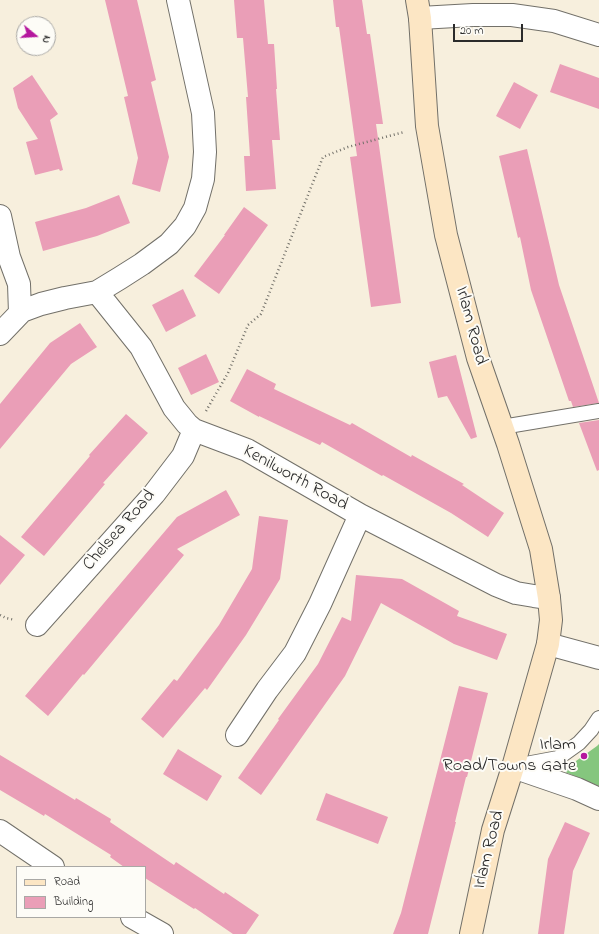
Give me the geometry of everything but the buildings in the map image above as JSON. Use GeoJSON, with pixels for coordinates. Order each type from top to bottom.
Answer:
{"type":"FeatureCollection","features":[{"type":"Feature","properties":{"kind":"street"},"geometry":{"type":"LineString","coordinates":[[0,334],[22,311],[41,304],[65,298],[98,292],[142,264],[169,244],[185,226],[195,208],[202,179],[205,152],[203,113],[178,0]]}},
{"type":"Feature","properties":{"kind":"street"},"geometry":{"type":"LineString","coordinates":[[418,9],[473,15],[512,15],[554,21],[599,35]]}},
{"type":"Feature","properties":{"kind":"street","name":"Irlam Road"},"geometry":{"type":"LineString","coordinates":[[418,9],[427,126],[446,235],[478,358],[541,549],[551,620],[548,644],[513,767],[493,830],[471,934]]}},
{"type":"Feature","properties":{"kind":"street"},"geometry":{"type":"LineString","coordinates":[[0,216],[9,257],[19,284],[20,313]]}},
{"type":"Feature","properties":{"kind":"street","name":"Kenilworth Road"},"geometry":{"type":"LineString","coordinates":[[98,292],[141,347],[174,408],[194,430],[247,450],[360,515],[496,585],[516,593],[549,598]]}},
{"type":"Feature","properties":{"kind":"street","name":"Chelsea Road"},"geometry":{"type":"LineString","coordinates":[[37,625],[154,494],[183,456],[194,430]]}},
{"type":"Feature","properties":{"kind":"street"},"geometry":{"type":"LineString","coordinates":[[237,734],[294,653],[320,604],[360,515]]}},
{"type":"Feature","properties":{"kind":"street"},"geometry":{"type":"LineString","coordinates":[[548,644],[597,660]]}},
{"type":"Feature","properties":{"kind":"street"},"geometry":{"type":"LineString","coordinates":[[513,767],[577,789],[599,799]]}},
{"type":"Feature","properties":{"kind":"street"},"geometry":{"type":"LineString","coordinates":[[0,831],[52,866]]}},
{"type":"Feature","properties":{"kind":"street"},"geometry":{"type":"LineString","coordinates":[[134,918],[162,934]]}},
{"type":"Feature","properties":{"kind":"lane"},"geometry":{"type":"LineString","coordinates":[[502,427],[599,411]]}},
{"type":"Feature","properties":{"kind":"lane"},"geometry":{"type":"LineString","coordinates":[[513,767],[558,758],[579,743],[591,730],[599,718]]}},
{"type":"Feature","properties":{"kind":"path"},"geometry":{"type":"LineString","coordinates":[[194,430],[228,373],[248,325],[261,314],[323,157],[348,147],[427,126]]}},
{"type":"Feature","properties":{"kind":"green space"},"geometry":{"type":"Polygon","coordinates":[[[599,744],[599,786],[565,772],[569,766],[599,744]]]}},
{"type":"Feature","properties":{"kind":"place","name":"Irlam Road/Towns Gate"},"geometry":{"type":"Point","coordinates":[584,756]}}]}
